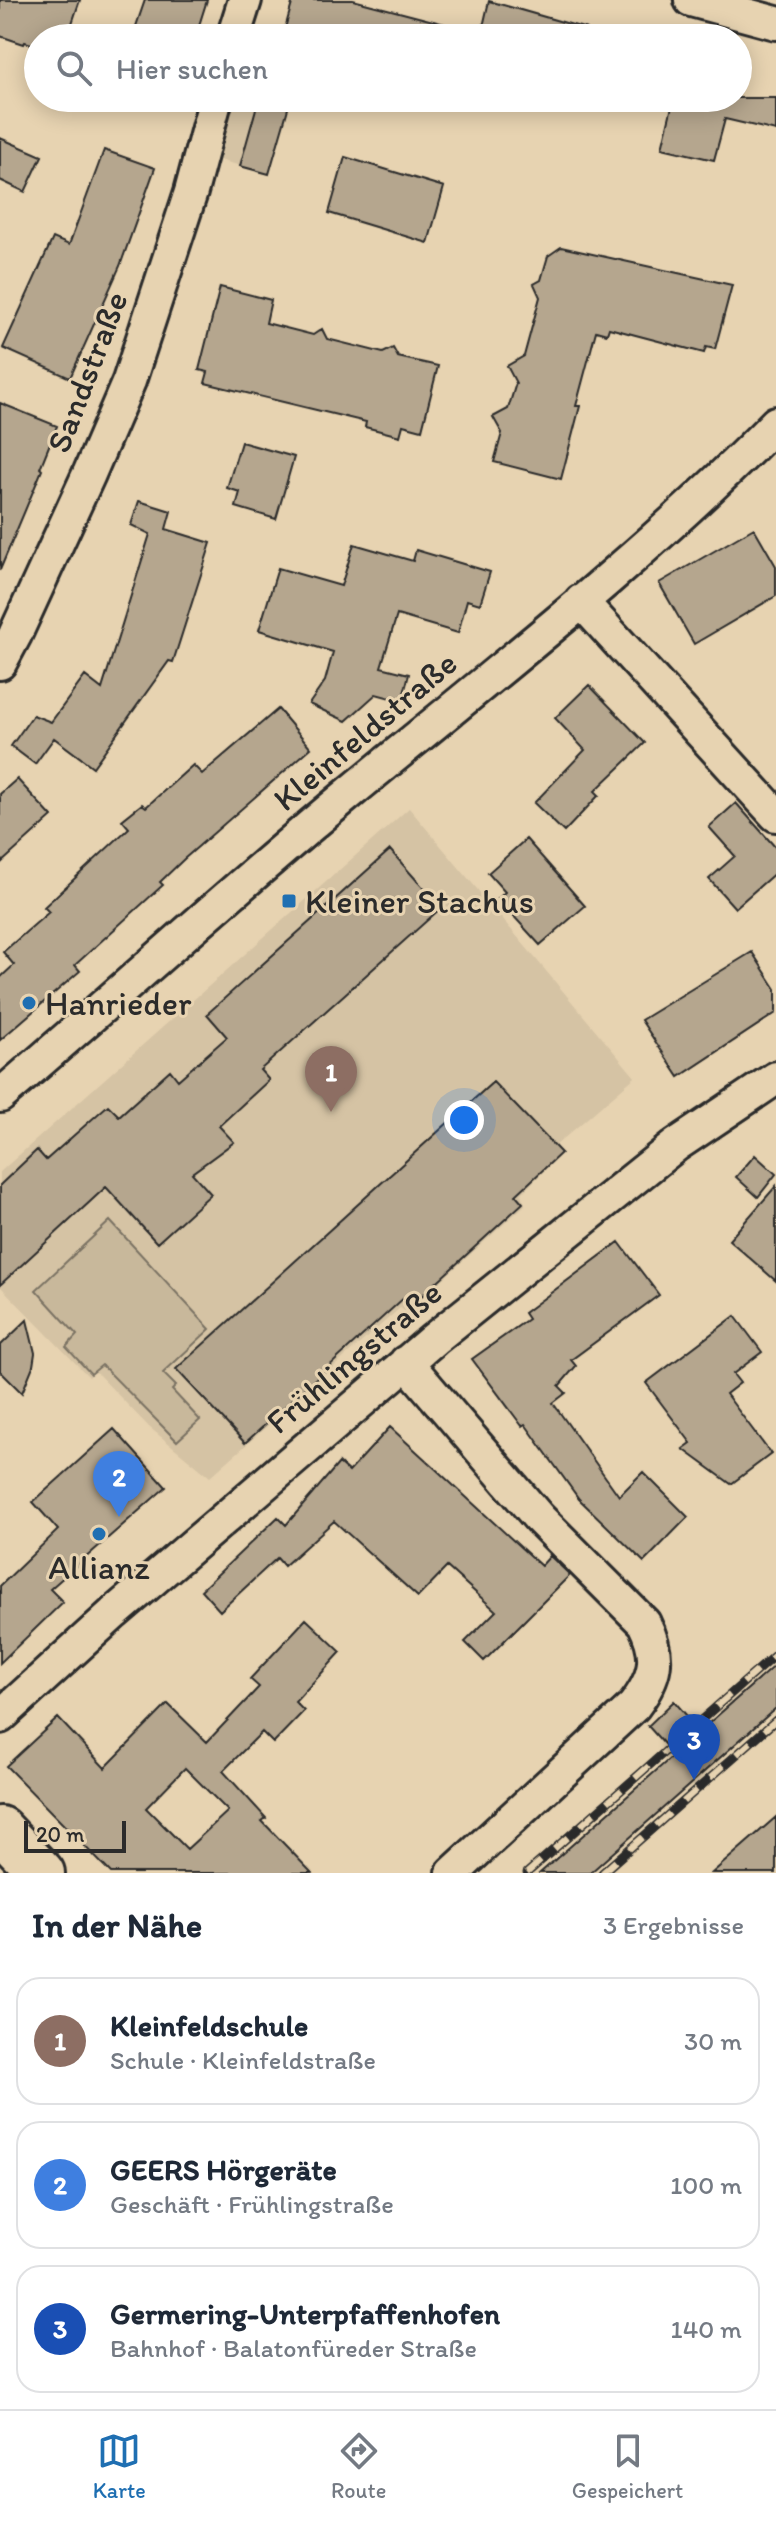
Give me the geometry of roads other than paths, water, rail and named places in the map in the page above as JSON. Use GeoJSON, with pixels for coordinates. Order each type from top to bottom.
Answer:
{"type":"FeatureCollection","features":[{"type":"Feature","properties":{"kind":"street"},"geometry":{"type":"LineString","coordinates":[[237,24],[245,0]]}},
{"type":"Feature","properties":{"kind":"street"},"geometry":{"type":"LineString","coordinates":[[691,0],[776,23]]}},
{"type":"Feature","properties":{"kind":"street","name":"Sandstraße"},"geometry":{"type":"LineString","coordinates":[[0,663],[124,394],[191,192],[212,112]]}},
{"type":"Feature","properties":{"kind":"street","name":"Kleinfeldstraße"},"geometry":{"type":"LineString","coordinates":[[0,1096],[306,830],[581,601],[707,491],[776,423]]}},
{"type":"Feature","properties":{"kind":"street"},"geometry":{"type":"LineString","coordinates":[[581,601],[776,815]]}},
{"type":"Feature","properties":{"kind":"street","name":"Frühlingstraße"},"geometry":{"type":"LineString","coordinates":[[0,1717],[137,1593],[406,1362],[676,1145],[776,1078]]}},
{"type":"Feature","properties":{"kind":"street"},"geometry":{"type":"LineString","coordinates":[[406,1362],[539,1518],[644,1623],[653,1640],[655,1665],[649,1687],[634,1706],[453,1873]]}},
{"type":"Feature","properties":{"kind":"street"},"geometry":{"type":"LineString","coordinates":[[0,1829],[42,1873]]}},
{"type":"Feature","properties":{"kind":"railway"},"geometry":{"type":"LineString","coordinates":[[527,1873],[776,1654]]}},
{"type":"Feature","properties":{"kind":"railway"},"geometry":{"type":"LineString","coordinates":[[602,1873],[776,1720]]}},
{"type":"Feature","properties":{"kind":"place","name":"Kleiner Stachus"},"geometry":{"type":"Point","coordinates":[289,901]}},
{"type":"Feature","properties":{"kind":"place","name":"Hanrieder"},"geometry":{"type":"Point","coordinates":[29,1003]}},
{"type":"Feature","properties":{"kind":"place","name":"Kleinfeldschule"},"geometry":{"type":"Point","coordinates":[331,1112]}},
{"type":"Feature","properties":{"kind":"place","name":"GEERS Hörgeräte"},"geometry":{"type":"Point","coordinates":[119,1517]}},
{"type":"Feature","properties":{"kind":"place","name":"Allianz"},"geometry":{"type":"Point","coordinates":[99,1534]}},
{"type":"Feature","properties":{"kind":"place","name":"Germering-Unterpfaffenhofen"},"geometry":{"type":"Point","coordinates":[694,1780]}}]}
